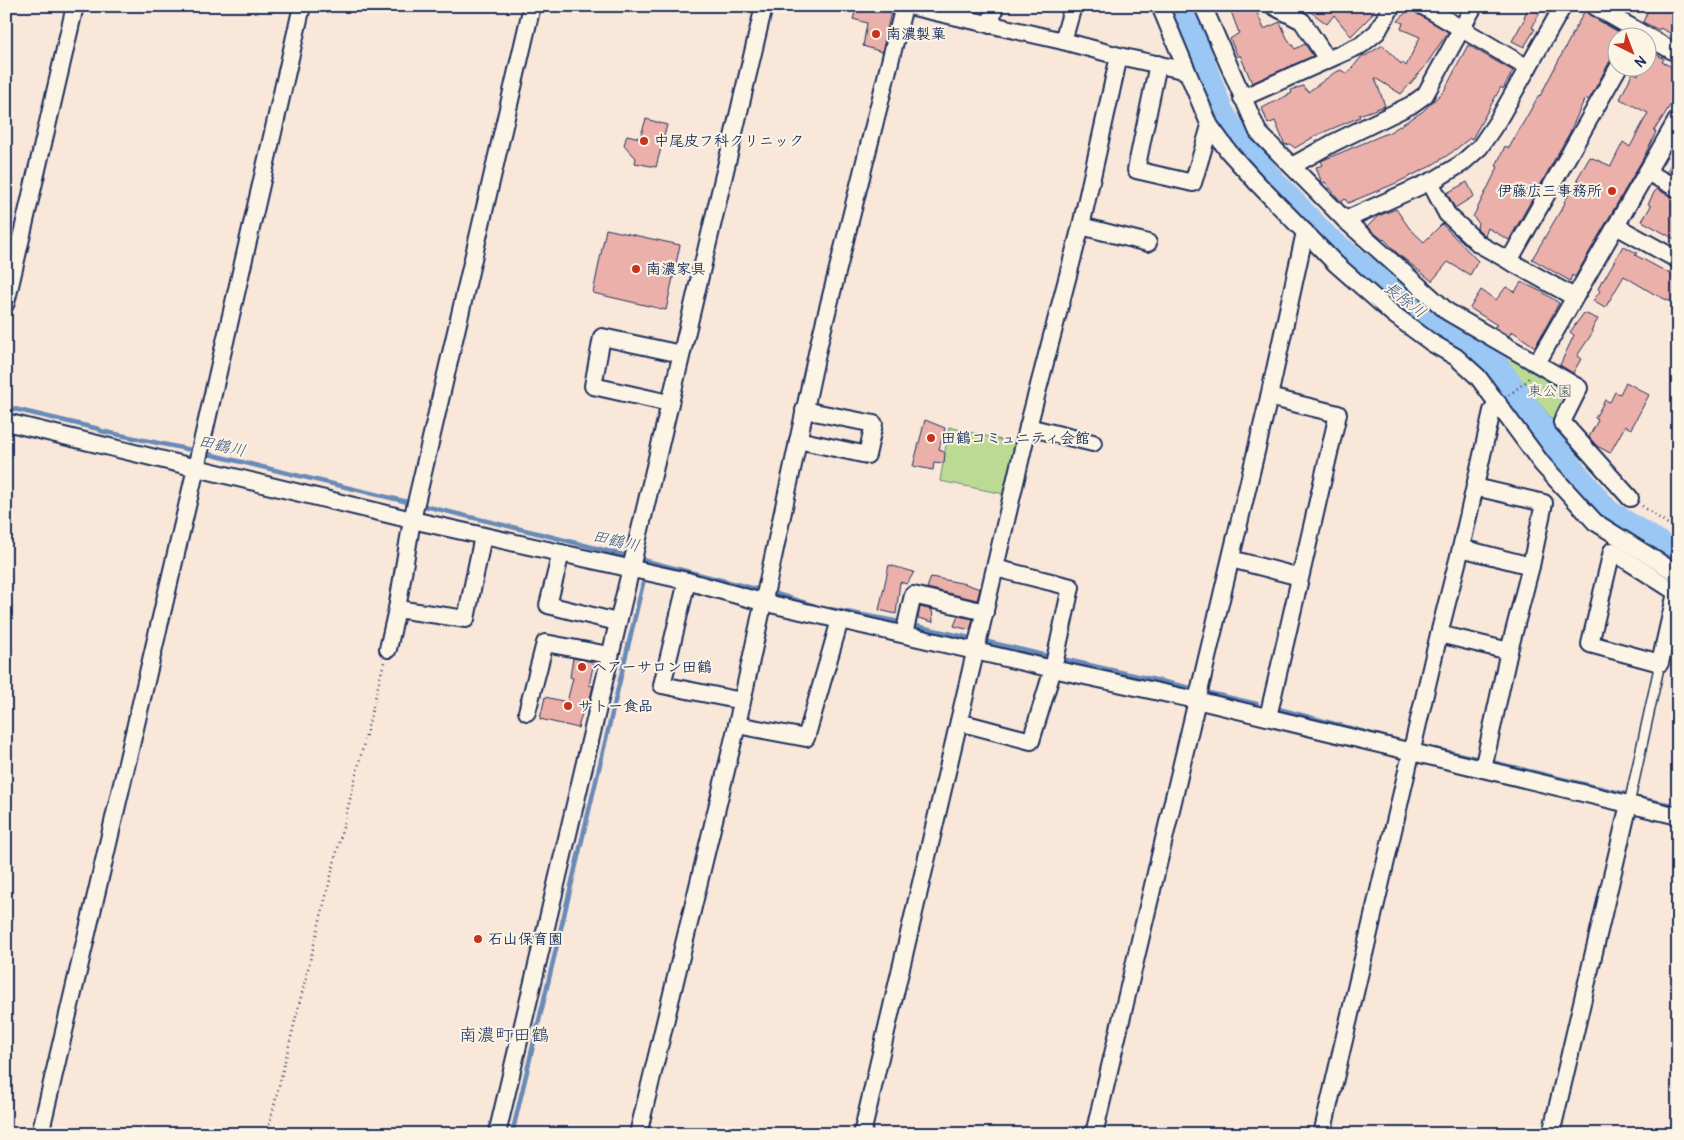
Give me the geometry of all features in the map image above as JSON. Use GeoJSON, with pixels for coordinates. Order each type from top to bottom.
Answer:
{"type":"FeatureCollection","features":[{"type":"Feature","properties":{"kind":"street"},"geometry":{"type":"LineString","coordinates":[[6,303],[75,6]]}},
{"type":"Feature","properties":{"kind":"street"},"geometry":{"type":"LineString","coordinates":[[40,1134],[302,6]]}},
{"type":"Feature","properties":{"kind":"street"},"geometry":{"type":"LineString","coordinates":[[388,649],[414,510],[532,6]]}},
{"type":"Feature","properties":{"kind":"street"},"geometry":{"type":"LineString","coordinates":[[497,1134],[764,6]]}},
{"type":"Feature","properties":{"kind":"street"},"geometry":{"type":"LineString","coordinates":[[638,1134],[737,725],[819,344],[904,6]]}},
{"type":"Feature","properties":{"kind":"street"},"geometry":{"type":"LineString","coordinates":[[990,25],[995,6]]}},
{"type":"Feature","properties":{"kind":"street"},"geometry":{"type":"LineString","coordinates":[[1063,41],[1073,6]]}},
{"type":"Feature","properties":{"kind":"street"},"geometry":{"type":"LineString","coordinates":[[1160,6],[1210,126],[1251,177],[1336,264],[1393,314],[1432,343],[1456,357],[1478,377],[1500,402],[1542,464],[1595,522],[1678,574]]}},
{"type":"Feature","properties":{"kind":"street"},"geometry":{"type":"LineString","coordinates":[[1204,6],[1258,132],[1345,220],[1448,312],[1579,388],[1562,422],[1630,498]]}},
{"type":"Feature","properties":{"kind":"street"},"geometry":{"type":"LineString","coordinates":[[1273,6],[1302,21],[1327,59]]}},
{"type":"Feature","properties":{"kind":"street"},"geometry":{"type":"LineString","coordinates":[[1242,98],[1361,45],[1377,32],[1392,6]]}},
{"type":"Feature","properties":{"kind":"street"},"geometry":{"type":"LineString","coordinates":[[1423,6],[1528,68]]}},
{"type":"Feature","properties":{"kind":"street"},"geometry":{"type":"LineString","coordinates":[[1292,166],[1426,95],[1474,6]]}},
{"type":"Feature","properties":{"kind":"street"},"geometry":{"type":"LineString","coordinates":[[1345,220],[1430,182],[1461,164],[1480,147],[1498,122],[1562,6]]}},
{"type":"Feature","properties":{"kind":"street"},"geometry":{"type":"LineString","coordinates":[[1594,6],[1627,28]]}},
{"type":"Feature","properties":{"kind":"street"},"geometry":{"type":"LineString","coordinates":[[917,7],[1186,71]]}},
{"type":"Feature","properties":{"kind":"street"},"geometry":{"type":"LineString","coordinates":[[1656,44],[1678,54]]}},
{"type":"Feature","properties":{"kind":"street"},"geometry":{"type":"LineString","coordinates":[[862,1134],[1028,427],[1081,226],[1120,56]]}},
{"type":"Feature","properties":{"kind":"street"},"geometry":{"type":"LineString","coordinates":[[1158,64],[1136,170],[1193,183],[1210,126]]}},
{"type":"Feature","properties":{"kind":"street"},"geometry":{"type":"LineString","coordinates":[[1509,261],[1612,78]]}},
{"type":"Feature","properties":{"kind":"street"},"geometry":{"type":"LineString","coordinates":[[1537,362],[1678,118]]}},
{"type":"Feature","properties":{"kind":"street"},"geometry":{"type":"LineString","coordinates":[[1647,172],[1678,189]]}},
{"type":"Feature","properties":{"kind":"street"},"geometry":{"type":"LineString","coordinates":[[1430,182],[1447,214],[1479,244],[1574,298]]}},
{"type":"Feature","properties":{"kind":"street"},"geometry":{"type":"LineString","coordinates":[[1081,226],[1148,243]]}},
{"type":"Feature","properties":{"kind":"street"},"geometry":{"type":"LineString","coordinates":[[1616,226],[1678,260]]}},
{"type":"Feature","properties":{"kind":"street"},"geometry":{"type":"LineString","coordinates":[[1094,1134],[1269,397],[1305,232]]}},
{"type":"Feature","properties":{"kind":"street"},"geometry":{"type":"LineString","coordinates":[[669,403],[593,386],[602,337],[681,354]]}},
{"type":"Feature","properties":{"kind":"street"},"geometry":{"type":"LineString","coordinates":[[1268,717],[1338,414],[1269,397]]}},
{"type":"Feature","properties":{"kind":"street"},"geometry":{"type":"LineString","coordinates":[[1322,1134],[1492,411],[1500,402]]}},
{"type":"Feature","properties":{"kind":"street"},"geometry":{"type":"LineString","coordinates":[[798,440],[867,455],[874,424],[804,410]]}},
{"type":"Feature","properties":{"kind":"street"},"geometry":{"type":"LineString","coordinates":[[6,422],[198,458],[414,510],[483,536],[561,553],[632,563],[656,574],[762,602],[1196,700],[1678,816]]}},
{"type":"Feature","properties":{"kind":"street"},"geometry":{"type":"LineString","coordinates":[[1028,427],[1093,443]]}},
{"type":"Feature","properties":{"kind":"street"},"geometry":{"type":"LineString","coordinates":[[1475,487],[1544,503],[1483,769]]}},
{"type":"Feature","properties":{"kind":"street"},"geometry":{"type":"LineString","coordinates":[[397,609],[466,619],[483,536]]}},
{"type":"Feature","properties":{"kind":"street"},"geometry":{"type":"LineString","coordinates":[[1461,548],[1531,566]]}},
{"type":"Feature","properties":{"kind":"street"},"geometry":{"type":"LineString","coordinates":[[1612,551],[1677,588],[1660,663],[1590,644],[1612,551]]}},
{"type":"Feature","properties":{"kind":"street"},"geometry":{"type":"LineString","coordinates":[[561,553],[548,606],[617,622]]}},
{"type":"Feature","properties":{"kind":"street"},"geometry":{"type":"LineString","coordinates":[[1231,559],[1300,577]]}},
{"type":"Feature","properties":{"kind":"street"},"geometry":{"type":"LineString","coordinates":[[959,722],[1031,741],[1053,669],[1071,587],[995,568]]}},
{"type":"Feature","properties":{"kind":"street"},"geometry":{"type":"LineString","coordinates":[[687,581],[662,685],[742,701]]}},
{"type":"Feature","properties":{"kind":"street"},"geometry":{"type":"LineString","coordinates":[[904,634],[913,595],[985,612]]}},
{"type":"Feature","properties":{"kind":"street"},"geometry":{"type":"LineString","coordinates":[[737,725],[806,738],[840,620]]}},
{"type":"Feature","properties":{"kind":"street"},"geometry":{"type":"LineString","coordinates":[[1439,634],[1509,651]]}},
{"type":"Feature","properties":{"kind":"street"},"geometry":{"type":"LineString","coordinates":[[527,712],[545,643],[609,655]]}},
{"type":"Feature","properties":{"kind":"street"},"geometry":{"type":"LineString","coordinates":[[1551,1134],[1628,804]]}},
{"type":"Feature","properties":{"kind":"lane"},"geometry":{"type":"LineString","coordinates":[[1628,804],[1660,663]]}},
{"type":"Feature","properties":{"kind":"path"},"geometry":{"type":"LineString","coordinates":[[1500,402],[1523,384]]}},
{"type":"Feature","properties":{"kind":"path"},"geometry":{"type":"LineString","coordinates":[[1630,498],[1678,532]]}},
{"type":"Feature","properties":{"kind":"path"},"geometry":{"type":"LineString","coordinates":[[267,1134],[388,649]]}},
{"type":"Feature","properties":{"kind":"green space","name":"東公園"},"geometry":{"type":"Polygon","coordinates":[[[1492,346],[1570,385],[1553,421],[1515,372],[1492,346]]]}},
{"type":"Feature","properties":{"kind":"green space"},"geometry":{"type":"Polygon","coordinates":[[[949,427],[1018,444],[1004,494],[940,481],[949,427]]]}},
{"type":"Feature","properties":{"kind":"building","name":"南濃製菓"},"geometry":{"type":"Polygon","coordinates":[[[857,6],[891,12],[882,52],[863,46],[867,23],[853,19],[857,6]]]}},
{"type":"Feature","properties":{"kind":"building"},"geometry":{"type":"Polygon","coordinates":[[[1229,6],[1254,6],[1264,29],[1280,22],[1287,38],[1295,49],[1305,44],[1313,56],[1252,83],[1240,55],[1238,57],[1230,39],[1239,33],[1229,6]]]}},
{"type":"Feature","properties":{"kind":"building"},"geometry":{"type":"Polygon","coordinates":[[[1318,6],[1376,6],[1371,16],[1351,36],[1334,15],[1327,24],[1308,10],[1318,6]]]}},
{"type":"Feature","properties":{"kind":"building"},"geometry":{"type":"Polygon","coordinates":[[[1529,6],[1543,6],[1532,28],[1535,29],[1524,47],[1512,41],[1525,18],[1529,6]]]}},
{"type":"Feature","properties":{"kind":"building"},"geometry":{"type":"Polygon","coordinates":[[[1650,6],[1666,6],[1678,12],[1678,37],[1660,28],[1659,30],[1643,22],[1650,6]]]}},
{"type":"Feature","properties":{"kind":"building"},"geometry":{"type":"Polygon","coordinates":[[[1409,9],[1448,32],[1424,68],[1401,94],[1375,78],[1385,106],[1359,115],[1360,117],[1317,135],[1295,148],[1290,144],[1285,145],[1275,121],[1268,124],[1262,108],[1292,93],[1291,90],[1303,86],[1308,92],[1341,70],[1347,74],[1363,55],[1365,56],[1383,45],[1401,64],[1402,62],[1406,66],[1420,37],[1401,29],[1403,23],[1398,21],[1409,9]]]}},
{"type":"Feature","properties":{"kind":"building"},"geometry":{"type":"Polygon","coordinates":[[[1585,10],[1589,15],[1612,28],[1606,28],[1606,68],[1589,100],[1585,98],[1569,134],[1509,240],[1488,228],[1485,236],[1477,228],[1478,222],[1473,217],[1498,167],[1496,166],[1505,146],[1509,148],[1540,96],[1585,10]]]}},
{"type":"Feature","properties":{"kind":"building"},"geometry":{"type":"Polygon","coordinates":[[[1468,45],[1513,71],[1503,89],[1501,87],[1472,139],[1470,138],[1429,167],[1394,184],[1348,203],[1345,199],[1341,202],[1325,182],[1321,181],[1316,167],[1323,165],[1321,161],[1390,132],[1422,112],[1444,91],[1468,45]]]}},
{"type":"Feature","properties":{"kind":"building"},"geometry":{"type":"Polygon","coordinates":[[[1656,54],[1664,59],[1662,62],[1678,70],[1678,93],[1654,131],[1656,132],[1645,155],[1575,277],[1572,275],[1570,281],[1532,259],[1564,202],[1579,180],[1577,179],[1590,157],[1611,166],[1623,142],[1630,147],[1648,113],[1620,99],[1630,78],[1656,78],[1656,54]]]}},
{"type":"Feature","properties":{"kind":"building","name":"中尾皮フ科クリニック"},"geometry":{"type":"Polygon","coordinates":[[[646,119],[667,125],[656,167],[635,163],[636,158],[624,145],[627,135],[640,138],[646,119]]]}},
{"type":"Feature","properties":{"kind":"building"},"geometry":{"type":"Polygon","coordinates":[[[1678,149],[1678,177],[1667,172],[1678,149]]]}},
{"type":"Feature","properties":{"kind":"building"},"geometry":{"type":"Polygon","coordinates":[[[1467,182],[1474,196],[1455,208],[1447,193],[1467,182]]]}},
{"type":"Feature","properties":{"kind":"building"},"geometry":{"type":"Polygon","coordinates":[[[1656,189],[1678,200],[1678,241],[1642,221],[1651,206],[1648,204],[1656,189]]]}},
{"type":"Feature","properties":{"kind":"building"},"geometry":{"type":"Polygon","coordinates":[[[1396,209],[1410,229],[1424,242],[1442,224],[1478,261],[1470,275],[1448,262],[1432,281],[1398,254],[1384,239],[1367,227],[1378,216],[1396,209]]]}},
{"type":"Feature","properties":{"kind":"building","name":"南濃家具"},"geometry":{"type":"Polygon","coordinates":[[[606,229],[680,245],[666,310],[593,293],[606,229]]]}},
{"type":"Feature","properties":{"kind":"building"},"geometry":{"type":"Polygon","coordinates":[[[1623,246],[1637,253],[1635,255],[1678,278],[1678,305],[1654,294],[1624,276],[1605,308],[1593,301],[1600,291],[1598,289],[1602,280],[1623,246]]]}},
{"type":"Feature","properties":{"kind":"building"},"geometry":{"type":"Polygon","coordinates":[[[1521,282],[1559,303],[1535,347],[1512,331],[1509,336],[1494,327],[1497,325],[1470,308],[1481,290],[1496,300],[1506,287],[1515,292],[1521,282]]]}},
{"type":"Feature","properties":{"kind":"building"},"geometry":{"type":"Polygon","coordinates":[[[1584,313],[1598,319],[1591,331],[1593,332],[1577,356],[1581,359],[1573,373],[1560,365],[1574,335],[1570,332],[1584,313]]]}},
{"type":"Feature","properties":{"kind":"building"},"geometry":{"type":"Polygon","coordinates":[[[1626,382],[1649,395],[1631,429],[1625,426],[1610,453],[1597,446],[1589,437],[1598,420],[1595,418],[1605,400],[1610,402],[1615,392],[1620,394],[1626,382]]]}},
{"type":"Feature","properties":{"kind":"building","name":"田鶴コミュニティ会館"},"geometry":{"type":"Polygon","coordinates":[[[925,420],[945,428],[939,449],[945,453],[944,463],[934,462],[933,470],[913,466],[925,420]]]}},
{"type":"Feature","properties":{"kind":"building"},"geometry":{"type":"Polygon","coordinates":[[[889,565],[914,572],[907,584],[900,582],[896,614],[879,610],[889,565]]]}},
{"type":"Feature","properties":{"kind":"building"},"geometry":{"type":"Polygon","coordinates":[[[931,577],[966,584],[980,589],[977,600],[927,588],[931,577]]]}},
{"type":"Feature","properties":{"kind":"building"},"geometry":{"type":"Polygon","coordinates":[[[920,607],[932,610],[933,622],[918,618],[920,607]]]}},
{"type":"Feature","properties":{"kind":"building"},"geometry":{"type":"Polygon","coordinates":[[[958,616],[973,619],[970,630],[954,626],[958,616]]]}},
{"type":"Feature","properties":{"kind":"building","name":"サトー食品"},"geometry":{"type":"Polygon","coordinates":[[[573,658],[594,662],[589,685],[593,686],[587,711],[583,710],[578,728],[540,719],[545,697],[567,702],[573,678],[570,677],[573,658]]]}},
{"type":"Feature","properties":{"kind":"waterway","name":"長除川"},"geometry":{"type":"LineString","coordinates":[[1181,6],[1221,111],[1240,142],[1273,181],[1327,238],[1461,344],[1496,365],[1573,470],[1608,512],[1678,555]]}},
{"type":"Feature","properties":{"kind":"waterway","name":"田鶴川"},"geometry":{"type":"LineString","coordinates":[[6,407],[101,431],[196,451]]}},
{"type":"Feature","properties":{"kind":"waterway","name":"田鶴川"},"geometry":{"type":"LineString","coordinates":[[204,453],[537,533],[760,590]]}},
{"type":"Feature","properties":{"kind":"waterway","name":"田鶴川"},"geometry":{"type":"LineString","coordinates":[[512,1134],[645,575]]}},
{"type":"Feature","properties":{"kind":"waterway"},"geometry":{"type":"LineString","coordinates":[[770,592],[815,606]]}},
{"type":"Feature","properties":{"kind":"waterway"},"geometry":{"type":"LineString","coordinates":[[830,609],[895,621]]}},
{"type":"Feature","properties":{"kind":"waterway"},"geometry":{"type":"LineString","coordinates":[[911,625],[970,638]]}},
{"type":"Feature","properties":{"kind":"waterway"},"geometry":{"type":"LineString","coordinates":[[988,642],[1048,656]]}},
{"type":"Feature","properties":{"kind":"waterway"},"geometry":{"type":"LineString","coordinates":[[1058,658],[1191,688]]}},
{"type":"Feature","properties":{"kind":"waterway"},"geometry":{"type":"LineString","coordinates":[[1209,693],[1257,704]]}},
{"type":"Feature","properties":{"kind":"waterway"},"geometry":{"type":"LineString","coordinates":[[1279,709],[1395,740]]}},
{"type":"Feature","properties":{"kind":"waterway"},"geometry":{"type":"LineString","coordinates":[[1435,749],[1480,759]]}},
{"type":"Feature","properties":{"kind":"waterway"},"geometry":{"type":"LineString","coordinates":[[1492,762],[1625,794]]}},
{"type":"Feature","properties":{"kind":"waterway"},"geometry":{"type":"LineString","coordinates":[[1637,798],[1678,806]]}},
{"type":"Feature","properties":{"kind":"place","name":"南濃製菓"},"geometry":{"type":"Point","coordinates":[876,34]}},
{"type":"Feature","properties":{"kind":"place","name":"中尾皮フ科クリニック"},"geometry":{"type":"Point","coordinates":[644,141]}},
{"type":"Feature","properties":{"kind":"place","name":"伊藤広三事務所"},"geometry":{"type":"Point","coordinates":[1612,191]}},
{"type":"Feature","properties":{"kind":"place","name":"南濃家具"},"geometry":{"type":"Point","coordinates":[636,269]}},
{"type":"Feature","properties":{"kind":"place","name":"田鶴コミュニティ会館"},"geometry":{"type":"Point","coordinates":[931,438]}},
{"type":"Feature","properties":{"kind":"place","name":"ヘアーサロン田鶴"},"geometry":{"type":"Point","coordinates":[582,667]}},
{"type":"Feature","properties":{"kind":"place","name":"サトー食品"},"geometry":{"type":"Point","coordinates":[568,706]}},
{"type":"Feature","properties":{"kind":"place","name":"石山保育園"},"geometry":{"type":"Point","coordinates":[478,939]}},
{"type":"Feature","properties":{"kind":"district","name":"南濃町田鶴"},"geometry":{"type":"Point","coordinates":[504,1035]}}]}
